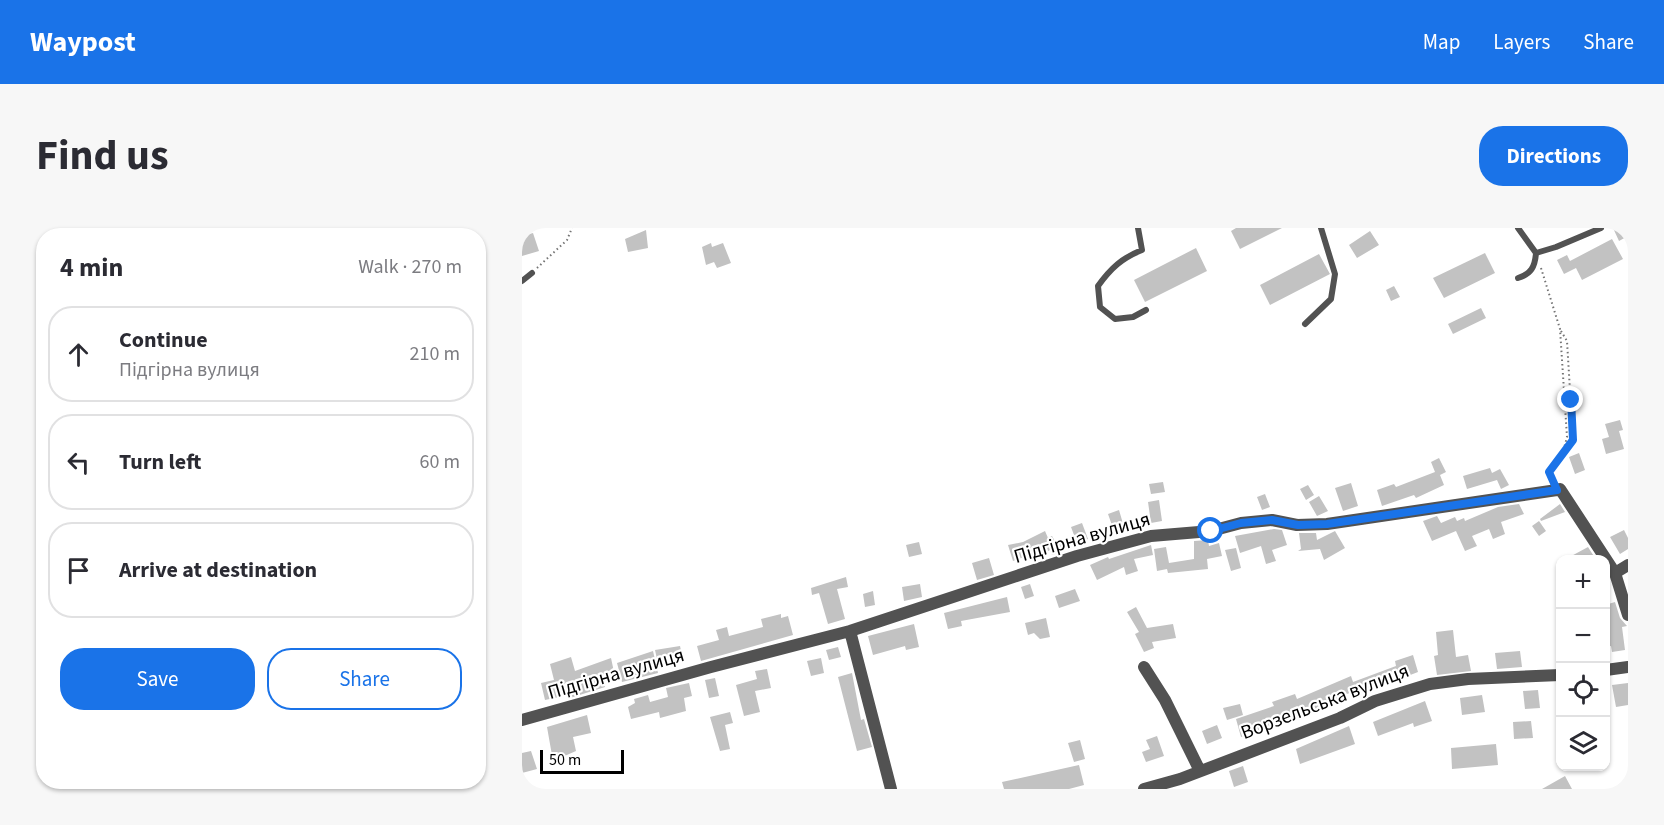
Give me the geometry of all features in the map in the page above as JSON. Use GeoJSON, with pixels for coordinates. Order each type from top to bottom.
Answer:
{"type":"FeatureCollection","features":[{"type":"Feature","properties":{"kind":"street"},"geometry":{"type":"LineString","coordinates":[[1557,490],[1560,489],[1615,573],[1628,615]]}},
{"type":"Feature","properties":{"kind":"street","name":"Підгірна вулиця"},"geometry":{"type":"LineString","coordinates":[[522,720],[850,631],[1077,556],[1151,536],[1211,531],[1241,523],[1272,520],[1298,525],[1327,524],[1557,490]]}},
{"type":"Feature","properties":{"kind":"street"},"geometry":{"type":"LineString","coordinates":[[1615,573],[1628,565]]}},
{"type":"Feature","properties":{"kind":"street"},"geometry":{"type":"LineString","coordinates":[[850,631],[891,789]]}},
{"type":"Feature","properties":{"kind":"street"},"geometry":{"type":"LineString","coordinates":[[1144,667],[1165,700],[1200,771]]}},
{"type":"Feature","properties":{"kind":"street"},"geometry":{"type":"LineString","coordinates":[[1610,669],[1628,667]]}},
{"type":"Feature","properties":{"kind":"street","name":"Ворзельська вулиця"},"geometry":{"type":"LineString","coordinates":[[1144,789],[1200,771],[1340,718],[1375,701],[1430,684],[1468,679],[1556,675]]}},
{"type":"Feature","properties":{"kind":"lane"},"geometry":{"type":"LineString","coordinates":[[1138,228],[1142,250],[1127,256],[1111,268],[1098,286],[1100,307],[1114,319],[1133,317],[1146,310]]}},
{"type":"Feature","properties":{"kind":"lane"},"geometry":{"type":"LineString","coordinates":[[1305,324],[1331,299],[1335,274],[1321,228]]}},
{"type":"Feature","properties":{"kind":"lane"},"geometry":{"type":"LineString","coordinates":[[1518,228],[1536,253],[1536,264],[1528,275],[1518,278]]}},
{"type":"Feature","properties":{"kind":"lane"},"geometry":{"type":"LineString","coordinates":[[1536,253],[1557,248],[1601,228]]}},
{"type":"Feature","properties":{"kind":"lane"},"geometry":{"type":"LineString","coordinates":[[522,281],[532,273]]}},
{"type":"Feature","properties":{"kind":"path"},"geometry":{"type":"LineString","coordinates":[[532,273],[567,240],[572,228]]}},
{"type":"Feature","properties":{"kind":"path"},"geometry":{"type":"LineString","coordinates":[[1536,253],[1560,329],[1567,341],[1573,440],[1549,472],[1557,490]]}},
{"type":"Feature","properties":{"kind":"path"},"geometry":{"type":"LineString","coordinates":[[1560,329],[1567,437],[1563,452]]}},
{"type":"Feature","properties":{"kind":"building"},"geometry":{"type":"Polygon","coordinates":[[[1236,228],[1282,228],[1240,249],[1231,231],[1236,228]]]}},
{"type":"Feature","properties":{"kind":"building"},"geometry":{"type":"Polygon","coordinates":[[[1613,228],[1628,228],[1628,236],[1619,241],[1613,228]]]}},
{"type":"Feature","properties":{"kind":"building"},"geometry":{"type":"Polygon","coordinates":[[[646,230],[648,248],[628,252],[625,239],[646,230]]]}},
{"type":"Feature","properties":{"kind":"building"},"geometry":{"type":"Polygon","coordinates":[[[1370,231],[1379,245],[1357,258],[1349,245],[1370,231]]]}},
{"type":"Feature","properties":{"kind":"building"},"geometry":{"type":"Polygon","coordinates":[[[533,233],[539,251],[522,256],[522,236],[533,233]]]}},
{"type":"Feature","properties":{"kind":"building"},"geometry":{"type":"Polygon","coordinates":[[[1612,239],[1623,259],[1582,280],[1576,268],[1564,274],[1557,260],[1567,255],[1570,261],[1612,239]]]}},
{"type":"Feature","properties":{"kind":"building"},"geometry":{"type":"Polygon","coordinates":[[[711,243],[712,247],[723,243],[731,263],[717,268],[714,262],[706,265],[702,247],[711,243]]]}},
{"type":"Feature","properties":{"kind":"building"},"geometry":{"type":"Polygon","coordinates":[[[1196,248],[1207,271],[1145,302],[1134,280],[1196,248]]]}},
{"type":"Feature","properties":{"kind":"building"},"geometry":{"type":"Polygon","coordinates":[[[1485,253],[1495,273],[1444,298],[1433,278],[1485,253]]]}},
{"type":"Feature","properties":{"kind":"building"},"geometry":{"type":"Polygon","coordinates":[[[1319,254],[1330,274],[1270,305],[1260,285],[1319,254]]]}},
{"type":"Feature","properties":{"kind":"building"},"geometry":{"type":"Polygon","coordinates":[[[1394,286],[1400,297],[1391,301],[1386,290],[1394,286]]]}},
{"type":"Feature","properties":{"kind":"building"},"geometry":{"type":"Polygon","coordinates":[[[1481,308],[1486,318],[1453,334],[1448,324],[1481,308]]]}},
{"type":"Feature","properties":{"kind":"building"},"geometry":{"type":"Polygon","coordinates":[[[1620,420],[1623,430],[1619,431],[1624,449],[1606,454],[1602,439],[1609,437],[1605,424],[1620,420]]]}},
{"type":"Feature","properties":{"kind":"building"},"geometry":{"type":"Polygon","coordinates":[[[1579,453],[1585,470],[1575,474],[1569,457],[1579,453]]]}},
{"type":"Feature","properties":{"kind":"building"},"geometry":{"type":"Polygon","coordinates":[[[1439,458],[1446,472],[1440,475],[1444,485],[1416,498],[1414,495],[1382,506],[1377,490],[1394,484],[1396,487],[1435,472],[1431,462],[1439,458]]]}},
{"type":"Feature","properties":{"kind":"building"},"geometry":{"type":"Polygon","coordinates":[[[1490,468],[1492,473],[1500,469],[1509,485],[1501,489],[1497,480],[1467,489],[1463,476],[1490,468]]]}},
{"type":"Feature","properties":{"kind":"building"},"geometry":{"type":"Polygon","coordinates":[[[1163,482],[1165,492],[1151,494],[1149,484],[1163,482]]]}},
{"type":"Feature","properties":{"kind":"building"},"geometry":{"type":"Polygon","coordinates":[[[1351,483],[1358,506],[1343,511],[1335,488],[1351,483]]]}},
{"type":"Feature","properties":{"kind":"building"},"geometry":{"type":"Polygon","coordinates":[[[1308,485],[1314,495],[1306,500],[1300,489],[1308,485]]]}},
{"type":"Feature","properties":{"kind":"building"},"geometry":{"type":"Polygon","coordinates":[[[1265,494],[1270,507],[1262,510],[1257,497],[1265,494]]]}},
{"type":"Feature","properties":{"kind":"building"},"geometry":{"type":"Polygon","coordinates":[[[1319,496],[1328,511],[1317,516],[1309,502],[1319,496]]]}},
{"type":"Feature","properties":{"kind":"building"},"geometry":{"type":"Polygon","coordinates":[[[1159,500],[1162,521],[1151,523],[1148,502],[1159,500]]]}},
{"type":"Feature","properties":{"kind":"building"},"geometry":{"type":"Polygon","coordinates":[[[1519,504],[1524,514],[1501,522],[1505,534],[1493,539],[1489,529],[1472,536],[1477,546],[1465,551],[1456,531],[1432,541],[1423,521],[1437,516],[1441,523],[1455,517],[1457,521],[1464,518],[1465,521],[1498,507],[1519,504]]]}},
{"type":"Feature","properties":{"kind":"building"},"geometry":{"type":"Polygon","coordinates":[[[1560,504],[1565,512],[1541,521],[1540,519],[1560,504]]]}},
{"type":"Feature","properties":{"kind":"building"},"geometry":{"type":"Polygon","coordinates":[[[1119,510],[1124,527],[1114,531],[1108,514],[1119,510]]]}},
{"type":"Feature","properties":{"kind":"building"},"geometry":{"type":"Polygon","coordinates":[[[1539,521],[1546,531],[1539,536],[1532,526],[1539,521]]]}},
{"type":"Feature","properties":{"kind":"building"},"geometry":{"type":"Polygon","coordinates":[[[1082,523],[1088,539],[1077,543],[1071,527],[1082,523]]]}},
{"type":"Feature","properties":{"kind":"building"},"geometry":{"type":"Polygon","coordinates":[[[1274,529],[1282,530],[1287,545],[1272,550],[1276,561],[1266,564],[1261,546],[1240,553],[1235,536],[1274,529]]]}},
{"type":"Feature","properties":{"kind":"building"},"geometry":{"type":"Polygon","coordinates":[[[1624,530],[1628,538],[1628,549],[1620,554],[1610,537],[1624,530]]]}},
{"type":"Feature","properties":{"kind":"building"},"geometry":{"type":"Polygon","coordinates":[[[1045,531],[1048,538],[1052,536],[1057,545],[1061,543],[1065,551],[1052,555],[1050,550],[1045,553],[1042,546],[1026,554],[1027,556],[1013,561],[1008,545],[1023,542],[1045,531]]]}},
{"type":"Feature","properties":{"kind":"building"},"geometry":{"type":"Polygon","coordinates":[[[1335,531],[1345,548],[1324,560],[1320,549],[1298,551],[1301,549],[1299,533],[1316,533],[1317,540],[1335,531]]]}},
{"type":"Feature","properties":{"kind":"building"},"geometry":{"type":"Polygon","coordinates":[[[1208,540],[1209,546],[1219,543],[1222,556],[1207,559],[1208,569],[1168,573],[1167,569],[1157,571],[1154,549],[1166,547],[1169,563],[1194,559],[1194,541],[1208,540]]]}},
{"type":"Feature","properties":{"kind":"building"},"geometry":{"type":"Polygon","coordinates":[[[919,542],[922,554],[909,557],[906,545],[919,542]]]}},
{"type":"Feature","properties":{"kind":"building"},"geometry":{"type":"Polygon","coordinates":[[[1151,545],[1153,555],[1134,559],[1138,571],[1126,575],[1124,567],[1097,580],[1090,565],[1108,557],[1109,559],[1151,545]]]}},
{"type":"Feature","properties":{"kind":"building"},"geometry":{"type":"Polygon","coordinates":[[[1588,547],[1593,555],[1573,555],[1588,547]]]}},
{"type":"Feature","properties":{"kind":"building"},"geometry":{"type":"Polygon","coordinates":[[[1236,548],[1241,568],[1231,571],[1225,550],[1236,548]]]}},
{"type":"Feature","properties":{"kind":"building"},"geometry":{"type":"Polygon","coordinates":[[[989,558],[994,575],[977,580],[972,563],[989,558]]]}},
{"type":"Feature","properties":{"kind":"building"},"geometry":{"type":"Polygon","coordinates":[[[846,577],[848,587],[837,589],[845,619],[828,624],[819,593],[812,595],[811,588],[846,577]]]}},
{"type":"Feature","properties":{"kind":"building"},"geometry":{"type":"Polygon","coordinates":[[[920,584],[922,597],[904,601],[902,587],[920,584]]]}},
{"type":"Feature","properties":{"kind":"building"},"geometry":{"type":"Polygon","coordinates":[[[1030,584],[1034,596],[1025,599],[1021,587],[1030,584]]]}},
{"type":"Feature","properties":{"kind":"building"},"geometry":{"type":"Polygon","coordinates":[[[1075,589],[1080,601],[1059,608],[1055,596],[1075,589]]]}},
{"type":"Feature","properties":{"kind":"building"},"geometry":{"type":"Polygon","coordinates":[[[873,591],[875,605],[865,607],[863,594],[873,591]]]}},
{"type":"Feature","properties":{"kind":"building"},"geometry":{"type":"Polygon","coordinates":[[[1007,597],[1010,612],[961,621],[962,626],[948,629],[944,613],[1007,597]]]}},
{"type":"Feature","properties":{"kind":"building"},"geometry":{"type":"Polygon","coordinates":[[[1615,602],[1620,618],[1627,626],[1622,627],[1625,650],[1612,652],[1610,646],[1610,604],[1615,602]]]}},
{"type":"Feature","properties":{"kind":"building"},"geometry":{"type":"Polygon","coordinates":[[[1136,607],[1147,628],[1173,624],[1176,638],[1152,642],[1154,648],[1144,652],[1135,634],[1139,632],[1127,612],[1136,607]]]}},
{"type":"Feature","properties":{"kind":"building"},"geometry":{"type":"Polygon","coordinates":[[[781,614],[781,618],[788,616],[793,635],[701,661],[697,646],[719,640],[716,630],[727,627],[729,636],[763,627],[761,619],[781,614]]]}},
{"type":"Feature","properties":{"kind":"building"},"geometry":{"type":"Polygon","coordinates":[[[1046,618],[1050,637],[1040,639],[1034,633],[1028,635],[1025,623],[1046,618]]]}},
{"type":"Feature","properties":{"kind":"building"},"geometry":{"type":"Polygon","coordinates":[[[914,624],[919,647],[906,650],[905,646],[873,655],[868,636],[914,624]]]}},
{"type":"Feature","properties":{"kind":"building"},"geometry":{"type":"Polygon","coordinates":[[[1453,630],[1456,657],[1468,655],[1471,671],[1437,675],[1434,656],[1438,655],[1436,632],[1453,630]]]}},
{"type":"Feature","properties":{"kind":"building"},"geometry":{"type":"Polygon","coordinates":[[[680,646],[682,655],[657,659],[655,650],[680,646]]]}},
{"type":"Feature","properties":{"kind":"building"},"geometry":{"type":"Polygon","coordinates":[[[838,647],[841,657],[829,660],[826,650],[838,647]]]}},
{"type":"Feature","properties":{"kind":"building"},"geometry":{"type":"Polygon","coordinates":[[[653,651],[658,673],[622,682],[617,663],[653,651]]]}},
{"type":"Feature","properties":{"kind":"building"},"geometry":{"type":"Polygon","coordinates":[[[1520,651],[1522,667],[1497,669],[1495,653],[1520,651]]]}},
{"type":"Feature","properties":{"kind":"building"},"geometry":{"type":"Polygon","coordinates":[[[1413,655],[1418,672],[1369,691],[1367,687],[1341,696],[1343,700],[1241,737],[1236,719],[1274,706],[1272,702],[1295,694],[1297,699],[1351,676],[1353,682],[1396,666],[1395,661],[1413,655]]]}},
{"type":"Feature","properties":{"kind":"building"},"geometry":{"type":"Polygon","coordinates":[[[571,657],[575,671],[611,658],[614,672],[601,675],[605,687],[570,698],[569,695],[545,700],[541,683],[554,680],[550,664],[571,657]]]}},
{"type":"Feature","properties":{"kind":"building"},"geometry":{"type":"Polygon","coordinates":[[[821,658],[824,673],[811,676],[807,661],[821,658]]]}},
{"type":"Feature","properties":{"kind":"building"},"geometry":{"type":"Polygon","coordinates":[[[767,669],[771,688],[755,691],[760,712],[744,716],[736,685],[757,679],[755,671],[767,669]]]}},
{"type":"Feature","properties":{"kind":"building"},"geometry":{"type":"Polygon","coordinates":[[[852,673],[861,720],[864,719],[872,747],[857,751],[838,677],[852,673]]]}},
{"type":"Feature","properties":{"kind":"building"},"geometry":{"type":"Polygon","coordinates":[[[715,678],[719,696],[709,698],[705,680],[715,678]]]}},
{"type":"Feature","properties":{"kind":"building"},"geometry":{"type":"Polygon","coordinates":[[[689,683],[692,696],[684,698],[686,711],[660,718],[659,712],[631,719],[628,707],[635,703],[634,699],[648,695],[650,702],[668,697],[666,688],[689,683]]]}},
{"type":"Feature","properties":{"kind":"building"},"geometry":{"type":"Polygon","coordinates":[[[1628,683],[1628,705],[1616,707],[1612,685],[1628,683]]]}},
{"type":"Feature","properties":{"kind":"building"},"geometry":{"type":"Polygon","coordinates":[[[1538,690],[1540,708],[1525,709],[1523,691],[1538,690]]]}},
{"type":"Feature","properties":{"kind":"building"},"geometry":{"type":"Polygon","coordinates":[[[1482,695],[1485,712],[1462,715],[1460,698],[1482,695]]]}},
{"type":"Feature","properties":{"kind":"building"},"geometry":{"type":"Polygon","coordinates":[[[1425,701],[1432,721],[1414,727],[1413,723],[1378,736],[1373,722],[1425,701]]]}},
{"type":"Feature","properties":{"kind":"building"},"geometry":{"type":"Polygon","coordinates":[[[1240,704],[1243,715],[1227,720],[1223,708],[1240,704]]]}},
{"type":"Feature","properties":{"kind":"building"},"geometry":{"type":"Polygon","coordinates":[[[730,712],[733,723],[725,725],[730,749],[720,751],[710,717],[730,712]]]}},
{"type":"Feature","properties":{"kind":"building"},"geometry":{"type":"Polygon","coordinates":[[[587,715],[591,733],[573,737],[576,751],[553,761],[547,727],[587,715]]]}},
{"type":"Feature","properties":{"kind":"building"},"geometry":{"type":"Polygon","coordinates":[[[1531,721],[1533,738],[1514,739],[1513,722],[1531,721]]]}},
{"type":"Feature","properties":{"kind":"building"},"geometry":{"type":"Polygon","coordinates":[[[1217,725],[1222,738],[1207,744],[1202,731],[1217,725]]]}},
{"type":"Feature","properties":{"kind":"building"},"geometry":{"type":"Polygon","coordinates":[[[1349,726],[1355,744],[1300,764],[1296,749],[1349,726]]]}},
{"type":"Feature","properties":{"kind":"building"},"geometry":{"type":"Polygon","coordinates":[[[1157,736],[1164,756],[1146,762],[1142,752],[1150,749],[1146,740],[1157,736]]]}},
{"type":"Feature","properties":{"kind":"building"},"geometry":{"type":"Polygon","coordinates":[[[1080,740],[1085,759],[1074,762],[1068,743],[1080,740]]]}},
{"type":"Feature","properties":{"kind":"building"},"geometry":{"type":"Polygon","coordinates":[[[1496,744],[1498,765],[1452,769],[1451,748],[1496,744]]]}},
{"type":"Feature","properties":{"kind":"building"},"geometry":{"type":"Polygon","coordinates":[[[531,751],[537,769],[522,773],[522,753],[531,751]]]}},
{"type":"Feature","properties":{"kind":"building"},"geometry":{"type":"Polygon","coordinates":[[[1079,765],[1084,785],[1069,789],[1004,789],[1002,782],[1079,765]]]}},
{"type":"Feature","properties":{"kind":"building"},"geometry":{"type":"Polygon","coordinates":[[[1243,766],[1248,782],[1234,787],[1229,771],[1243,766]]]}},
{"type":"Feature","properties":{"kind":"building"},"geometry":{"type":"Polygon","coordinates":[[[1565,776],[1572,789],[1542,789],[1565,776]]]}},
{"type":"Feature","properties":{"kind":"route"},"geometry":{"type":"LineString","coordinates":[[1211,531],[1241,523],[1272,520],[1298,525],[1327,524],[1557,490],[1549,472],[1573,440],[1571,400]]}}]}
